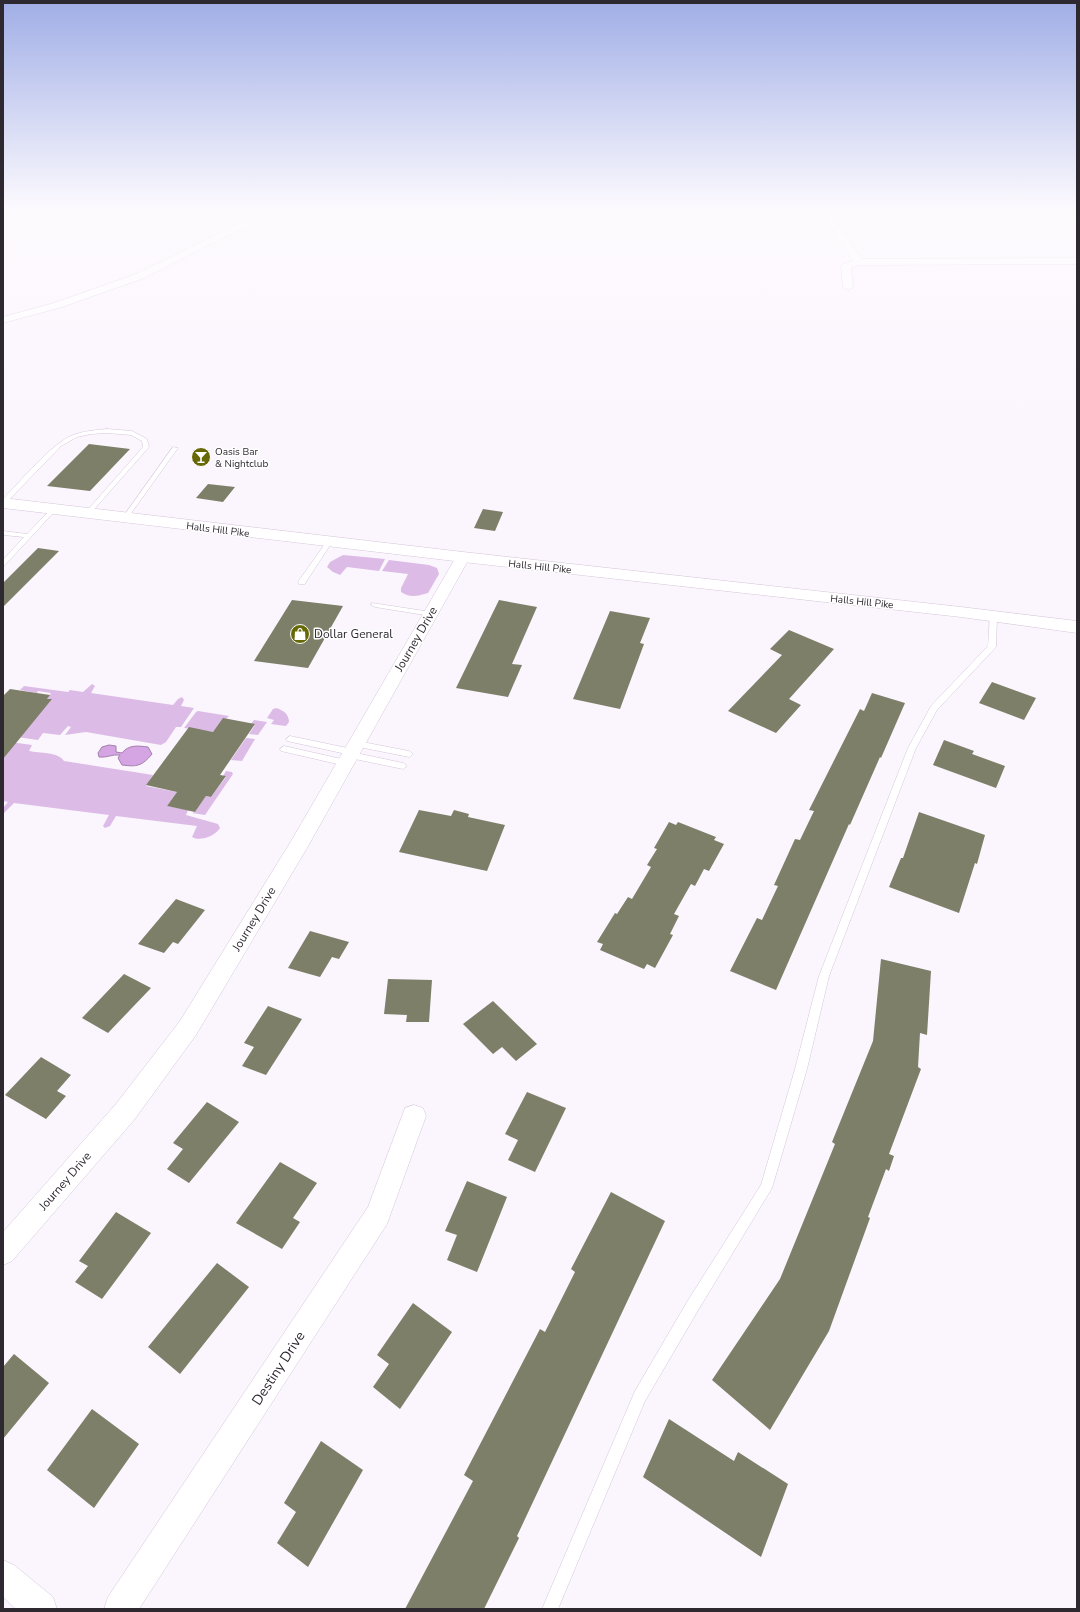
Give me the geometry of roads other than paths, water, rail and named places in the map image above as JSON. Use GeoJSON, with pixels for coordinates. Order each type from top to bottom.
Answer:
{"type":"FeatureCollection","features":[{"type":"Feature","properties":{"kind":"street"},"geometry":{"type":"LineString","coordinates":[[3,320],[58,305],[111,286]]}},
{"type":"Feature","properties":{"kind":"street","name":"Halls Hill Pike"},"geometry":{"type":"LineString","coordinates":[[3,503],[329,542],[961,612],[1077,627]]}},
{"type":"Feature","properties":{"kind":"street","name":"Journey Drive"},"geometry":{"type":"LineString","coordinates":[[3,1252],[125,1112],[188,1028],[300,843],[463,557]]}},
{"type":"Feature","properties":{"kind":"street","name":"Destiny Drive"},"geometry":{"type":"LineString","coordinates":[[120,1609],[378,1215],[414,1116]]}},
{"type":"Feature","properties":{"kind":"street"},"geometry":{"type":"LineString","coordinates":[[3,1576],[41,1609]]}},
{"type":"Feature","properties":{"kind":"lane"},"geometry":{"type":"LineString","coordinates":[[3,503],[59,445],[75,436],[91,432],[108,431],[132,433],[145,440],[146,447],[88,513]]}},
{"type":"Feature","properties":{"kind":"lane"},"geometry":{"type":"LineString","coordinates":[[125,518],[175,448]]}},
{"type":"Feature","properties":{"kind":"lane"},"geometry":{"type":"LineString","coordinates":[[3,564],[54,509]]}},
{"type":"Feature","properties":{"kind":"lane"},"geometry":{"type":"LineString","coordinates":[[3,533],[29,536]]}},
{"type":"Feature","properties":{"kind":"lane"},"geometry":{"type":"LineString","coordinates":[[302,582],[329,542]]}},
{"type":"Feature","properties":{"kind":"lane"},"geometry":{"type":"LineString","coordinates":[[375,606],[431,614]]}},
{"type":"Feature","properties":{"kind":"lane"},"geometry":{"type":"LineString","coordinates":[[550,1609],[640,1396],[692,1307],[766,1188],[801,1068],[824,976],[912,748],[934,708],[992,647],[993,617]]}},
{"type":"Feature","properties":{"kind":"lane"},"geometry":{"type":"LineString","coordinates":[[290,739],[403,766]]}},
{"type":"Feature","properties":{"kind":"lane"},"geometry":{"type":"LineString","coordinates":[[284,749],[351,754],[409,754]]}},
{"type":"Feature","properties":{"kind":"place","name":"Oasis Bar & Nightclub"},"geometry":{"type":"Point","coordinates":[201,457]}},
{"type":"Feature","properties":{"kind":"place","name":"Dollar General"},"geometry":{"type":"Point","coordinates":[300,634]}}]}
